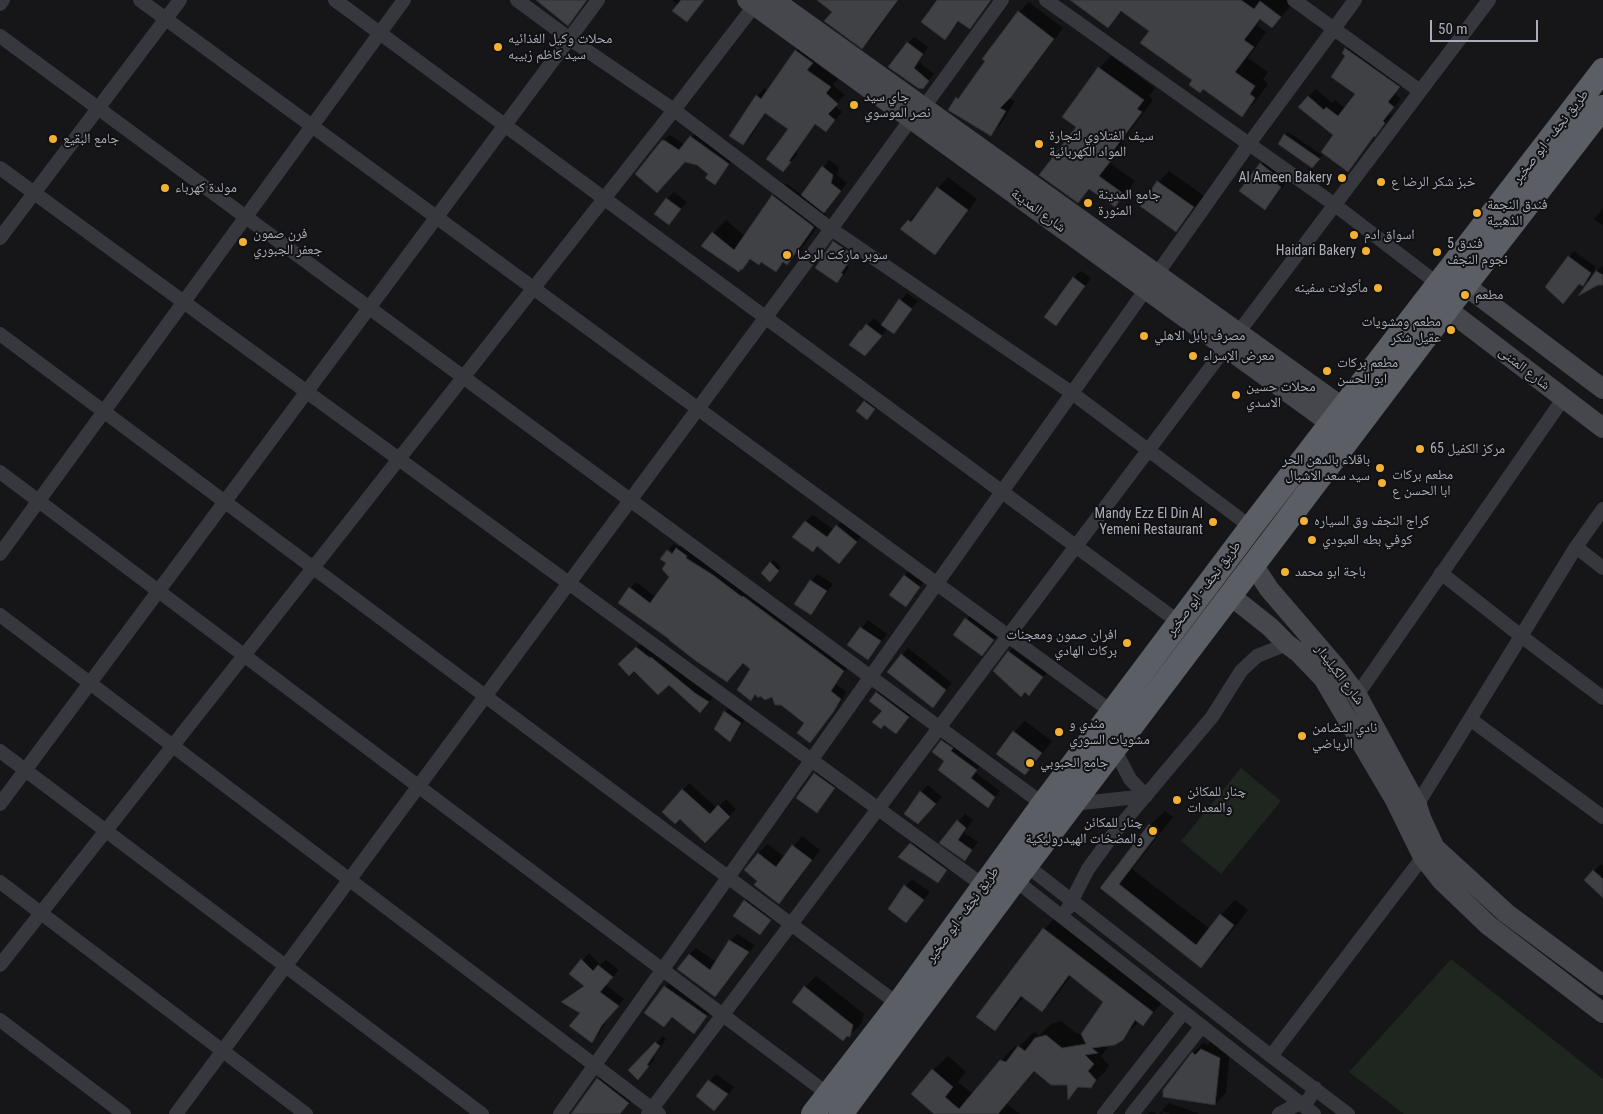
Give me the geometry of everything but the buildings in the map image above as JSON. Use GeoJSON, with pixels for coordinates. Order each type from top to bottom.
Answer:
{"type":"FeatureCollection","features":[{"type":"Feature","properties":{"kind":"highway","name":"طريق نجف - ابو صخير"},"geometry":{"type":"LineString","coordinates":[[813,1114],[898,1004],[1043,804],[1251,527],[1603,70]]}},
{"type":"Feature","properties":{"kind":"highway","name":"طريق نجف - ابو صخير"},"geometry":{"type":"LineString","coordinates":[[840,1114],[1447,309],[1603,107]]}},
{"type":"Feature","properties":{"kind":"main road","name":"شارع المدينة"},"geometry":{"type":"LineString","coordinates":[[774,0],[917,113]]}},
{"type":"Feature","properties":{"kind":"main road","name":"شارع المدينة"},"geometry":{"type":"LineString","coordinates":[[750,3],[917,113],[1336,415]]}},
{"type":"Feature","properties":{"kind":"main road"},"geometry":{"type":"LineString","coordinates":[[1466,286],[1603,388]]}},
{"type":"Feature","properties":{"kind":"main road","name":"شارع المثنى"},"geometry":{"type":"LineString","coordinates":[[1447,309],[1603,428]]}},
{"type":"Feature","properties":{"kind":"main road","name":"شارع الكيليدار"},"geometry":{"type":"LineString","coordinates":[[1254,566],[1269,589],[1336,667],[1357,695],[1417,805],[1429,852]]}},
{"type":"Feature","properties":{"kind":"main road","name":"شارع الكيليدار"},"geometry":{"type":"LineString","coordinates":[[1231,596],[1270,626],[1323,678],[1367,750],[1408,824],[1429,852]]}},
{"type":"Feature","properties":{"kind":"main road"},"geometry":{"type":"LineString","coordinates":[[1429,852],[1506,913],[1603,985]]}},
{"type":"Feature","properties":{"kind":"main road"},"geometry":{"type":"LineString","coordinates":[[1429,852],[1442,881],[1488,925],[1603,1013]]}},
{"type":"Feature","properties":{"kind":"street"},"geometry":{"type":"LineString","coordinates":[[0,4],[3,0]]}},
{"type":"Feature","properties":{"kind":"street"},"geometry":{"type":"LineString","coordinates":[[140,0],[1112,712]]}},
{"type":"Feature","properties":{"kind":"street"},"geometry":{"type":"LineString","coordinates":[[0,238],[180,0]]}},
{"type":"Feature","properties":{"kind":"street"},"geometry":{"type":"LineString","coordinates":[[335,0],[1180,622]]}},
{"type":"Feature","properties":{"kind":"street"},"geometry":{"type":"LineString","coordinates":[[0,554],[404,0]]}},
{"type":"Feature","properties":{"kind":"street"},"geometry":{"type":"LineString","coordinates":[[517,0],[570,39],[674,110],[832,229],[1072,393],[1251,527]]}},
{"type":"Feature","properties":{"kind":"street"},"geometry":{"type":"LineString","coordinates":[[0,804],[598,0]]}},
{"type":"Feature","properties":{"kind":"street"},"geometry":{"type":"LineString","coordinates":[[176,1114],[1002,0]]}},
{"type":"Feature","properties":{"kind":"street"},"geometry":{"type":"LineString","coordinates":[[1046,0],[1335,205],[1438,284]]}},
{"type":"Feature","properties":{"kind":"street"},"geometry":{"type":"LineString","coordinates":[[1294,0],[1420,91]]}},
{"type":"Feature","properties":{"kind":"street"},"geometry":{"type":"LineString","coordinates":[[560,1114],[1249,144],[1355,0]]}},
{"type":"Feature","properties":{"kind":"street"},"geometry":{"type":"LineString","coordinates":[[0,615],[594,1065],[653,1112],[791,924],[1489,0]]}},
{"type":"Feature","properties":{"kind":"street"},"geometry":{"type":"LineString","coordinates":[[0,965],[674,110],[750,3]]}},
{"type":"Feature","properties":{"kind":"street"},"geometry":{"type":"LineString","coordinates":[[0,36],[1043,804]]}},
{"type":"Feature","properties":{"kind":"street"},"geometry":{"type":"LineString","coordinates":[[0,168],[984,886]]}},
{"type":"Feature","properties":{"kind":"street"},"geometry":{"type":"LineString","coordinates":[[0,334],[898,1004]]}},
{"type":"Feature","properties":{"kind":"street"},"geometry":{"type":"LineString","coordinates":[[1357,695],[1563,399]]}},
{"type":"Feature","properties":{"kind":"street"},"geometry":{"type":"LineString","coordinates":[[0,472],[828,1094]]}},
{"type":"Feature","properties":{"kind":"street"},"geometry":{"type":"LineString","coordinates":[[1417,805],[1576,548],[1603,509]]}},
{"type":"Feature","properties":{"kind":"street"},"geometry":{"type":"LineString","coordinates":[[1576,548],[1603,568]]}},
{"type":"Feature","properties":{"kind":"street"},"geometry":{"type":"LineString","coordinates":[[1442,573],[1603,698]]}},
{"type":"Feature","properties":{"kind":"street"},"geometry":{"type":"LineString","coordinates":[[1062,917],[1088,869],[1115,832],[1212,718],[1241,671],[1257,656],[1287,644]]}},
{"type":"Feature","properties":{"kind":"street"},"geometry":{"type":"LineString","coordinates":[[1470,719],[1603,817]]}},
{"type":"Feature","properties":{"kind":"street"},"geometry":{"type":"LineString","coordinates":[[1116,747],[1119,758],[1130,779],[1146,796]]}},
{"type":"Feature","properties":{"kind":"street"},"geometry":{"type":"LineString","coordinates":[[0,751],[482,1114]]}},
{"type":"Feature","properties":{"kind":"street"},"geometry":{"type":"LineString","coordinates":[[1072,804],[1146,796]]}},
{"type":"Feature","properties":{"kind":"street"},"geometry":{"type":"LineString","coordinates":[[1271,1056],[1429,852]]}},
{"type":"Feature","properties":{"kind":"street"},"geometry":{"type":"LineString","coordinates":[[1020,873],[1072,901],[1348,1114]]}},
{"type":"Feature","properties":{"kind":"street"},"geometry":{"type":"LineString","coordinates":[[1020,873],[1062,917],[1314,1114]]}},
{"type":"Feature","properties":{"kind":"street"},"geometry":{"type":"LineString","coordinates":[[0,882],[306,1114]]}},
{"type":"Feature","properties":{"kind":"street"},"geometry":{"type":"LineString","coordinates":[[1104,1114],[1183,1013]]}},
{"type":"Feature","properties":{"kind":"street"},"geometry":{"type":"LineString","coordinates":[[0,1020],[124,1114]]}},
{"type":"Feature","properties":{"kind":"street"},"geometry":{"type":"LineString","coordinates":[[1132,1114],[1202,1026]]}},
{"type":"Feature","properties":{"kind":"street"},"geometry":{"type":"LineString","coordinates":[[1279,1114],[1300,1103],[1303,1104],[1309,1099],[1316,1088]]}},
{"type":"Feature","properties":{"kind":"shaded area"},"geometry":{"type":"Polygon","coordinates":[[[1241,768],[1281,801],[1221,874],[1181,841],[1241,768]]]}},
{"type":"Feature","properties":{"kind":"shaded area"},"geometry":{"type":"Polygon","coordinates":[[[1451,959],[1603,1079],[1603,1114],[1404,1114],[1349,1072],[1451,959]]]}},
{"type":"Feature","properties":{"kind":"place","name":"محلات وكيل الغذائيه سيد كاظم زبيبه"},"geometry":{"type":"Point","coordinates":[498,47]}},
{"type":"Feature","properties":{"kind":"place","name":"جاي سيد نصر الموسوي"},"geometry":{"type":"Point","coordinates":[854,105]}},
{"type":"Feature","properties":{"kind":"place","name":"جامع البقيع"},"geometry":{"type":"Point","coordinates":[53,139]}},
{"type":"Feature","properties":{"kind":"place","name":"سيف الفتلاوي لتجارة المواد الكهربائية"},"geometry":{"type":"Point","coordinates":[1039,144]}},
{"type":"Feature","properties":{"kind":"place","name":"Al Ameen Bakery"},"geometry":{"type":"Point","coordinates":[1342,178]}},
{"type":"Feature","properties":{"kind":"place","name":"خبز شكر الرضا ع"},"geometry":{"type":"Point","coordinates":[1381,182]}},
{"type":"Feature","properties":{"kind":"place","name":"مولدة كهرباء"},"geometry":{"type":"Point","coordinates":[165,188]}},
{"type":"Feature","properties":{"kind":"place","name":"جامع المدينة المنورة"},"geometry":{"type":"Point","coordinates":[1088,203]}},
{"type":"Feature","properties":{"kind":"place","name":"فندق النجمة الذهبية"},"geometry":{"type":"Point","coordinates":[1477,213]}},
{"type":"Feature","properties":{"kind":"place","name":"اسواق ادم"},"geometry":{"type":"Point","coordinates":[1354,235]}},
{"type":"Feature","properties":{"kind":"place","name":"فرن صمون جعفر الجبوري"},"geometry":{"type":"Point","coordinates":[243,242]}},
{"type":"Feature","properties":{"kind":"place","name":"Haidari Bakery"},"geometry":{"type":"Point","coordinates":[1366,251]}},
{"type":"Feature","properties":{"kind":"place","name":"فندق 5 نجوم النجف"},"geometry":{"type":"Point","coordinates":[1437,252]}},
{"type":"Feature","properties":{"kind":"place","name":"سوبر ماركت الرضا"},"geometry":{"type":"Point","coordinates":[787,255]}},
{"type":"Feature","properties":{"kind":"place","name":"مأكولات سفينه"},"geometry":{"type":"Point","coordinates":[1378,288]}},
{"type":"Feature","properties":{"kind":"place","name":"مطعم"},"geometry":{"type":"Point","coordinates":[1465,295]}},
{"type":"Feature","properties":{"kind":"place","name":"مطعم ومشويات عقيل شكر"},"geometry":{"type":"Point","coordinates":[1451,330]}},
{"type":"Feature","properties":{"kind":"place","name":"مصرف بابل الاهلي"},"geometry":{"type":"Point","coordinates":[1144,336]}},
{"type":"Feature","properties":{"kind":"place","name":"معرض الإسراء"},"geometry":{"type":"Point","coordinates":[1193,356]}},
{"type":"Feature","properties":{"kind":"place","name":"مطعم بركات ابو الحسن"},"geometry":{"type":"Point","coordinates":[1327,371]}},
{"type":"Feature","properties":{"kind":"place","name":"محلات حسين الاسدي"},"geometry":{"type":"Point","coordinates":[1236,395]}},
{"type":"Feature","properties":{"kind":"place","name":"مركز الكفيل 65"},"geometry":{"type":"Point","coordinates":[1420,449]}},
{"type":"Feature","properties":{"kind":"place","name":"باقلاء بالدهن الحر سيد سعد الاشبال"},"geometry":{"type":"Point","coordinates":[1380,468]}},
{"type":"Feature","properties":{"kind":"place","name":"مطعم بركات ابا الحسن ع"},"geometry":{"type":"Point","coordinates":[1382,483]}},
{"type":"Feature","properties":{"kind":"place","name":"كراج النجف وق السياره"},"geometry":{"type":"Point","coordinates":[1304,521]}},
{"type":"Feature","properties":{"kind":"place","name":"Mandy Ezz El Din Al Yemeni Restaurant"},"geometry":{"type":"Point","coordinates":[1213,522]}},
{"type":"Feature","properties":{"kind":"place","name":"كوفي بطه العبودي"},"geometry":{"type":"Point","coordinates":[1312,540]}},
{"type":"Feature","properties":{"kind":"place","name":"باجة ابو محمد"},"geometry":{"type":"Point","coordinates":[1285,572]}},
{"type":"Feature","properties":{"kind":"place","name":"افران صمون ومعجنات بركات الهادي"},"geometry":{"type":"Point","coordinates":[1127,643]}},
{"type":"Feature","properties":{"kind":"place","name":"مندي و مشويات السوري"},"geometry":{"type":"Point","coordinates":[1059,732]}},
{"type":"Feature","properties":{"kind":"place","name":"نادي التضامن الرياضي"},"geometry":{"type":"Point","coordinates":[1302,736]}},
{"type":"Feature","properties":{"kind":"place","name":"جامع الحبوبي"},"geometry":{"type":"Point","coordinates":[1030,763]}},
{"type":"Feature","properties":{"kind":"place","name":"چنار للمكائن والمعدات"},"geometry":{"type":"Point","coordinates":[1177,800]}},
{"type":"Feature","properties":{"kind":"place","name":"چنار للمكائن والمضخات الهيدروليكية"},"geometry":{"type":"Point","coordinates":[1153,831]}}]}
